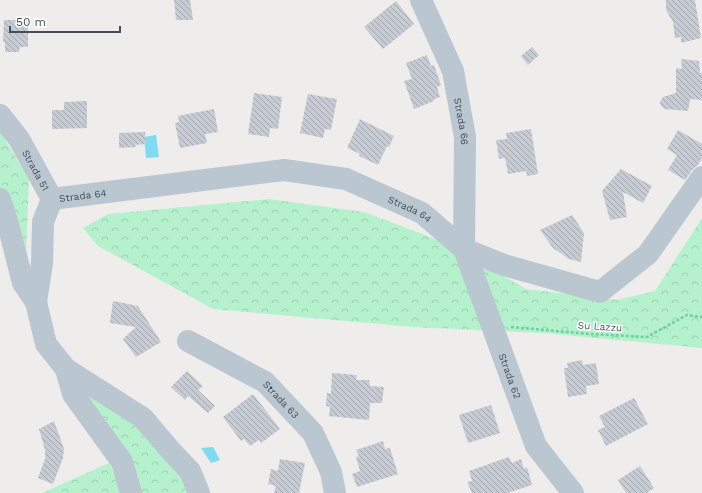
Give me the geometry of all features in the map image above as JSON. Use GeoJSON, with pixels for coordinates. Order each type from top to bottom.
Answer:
{"type":"FeatureCollection","features":[{"type":"Feature","properties":{"kind":"street","name":"Strada 66"},"geometry":{"type":"LineString","coordinates":[[421,0],[452,71],[465,137],[464,249]]}},
{"type":"Feature","properties":{"kind":"street","name":"Strada 51"},"geometry":{"type":"LineString","coordinates":[[0,115],[19,139],[52,199],[43,222],[42,263],[36,302]]}},
{"type":"Feature","properties":{"kind":"street","name":"Strada 64"},"geometry":{"type":"LineString","coordinates":[[52,199],[284,170],[346,179],[422,213],[464,249],[504,265],[600,292],[648,254],[702,177]]}},
{"type":"Feature","properties":{"kind":"street","name":"Strada 51"},"geometry":{"type":"LineString","coordinates":[[0,199],[23,283],[36,302],[46,344],[66,369],[143,418],[190,471],[199,493]]}},
{"type":"Feature","properties":{"kind":"street","name":"Strada 62"},"geometry":{"type":"LineString","coordinates":[[464,249],[536,446],[573,493]]}},
{"type":"Feature","properties":{"kind":"street","name":"Strada 63"},"geometry":{"type":"LineString","coordinates":[[188,341],[265,382],[313,433],[331,472],[335,493]]}},
{"type":"Feature","properties":{"kind":"street","name":"Strada 51"},"geometry":{"type":"LineString","coordinates":[[66,369],[73,394],[122,462],[132,493]]}},
{"type":"Feature","properties":{"kind":"path","name":"Su Lazzu"},"geometry":{"type":"LineString","coordinates":[[491,324],[590,334],[647,337],[687,315],[702,316]]}},
{"type":"Feature","properties":{"kind":"green space"},"geometry":{"type":"Polygon","coordinates":[[[0,131],[29,179],[26,255],[0,213],[0,131]]]}},
{"type":"Feature","properties":{"kind":"green space"},"geometry":{"type":"Polygon","coordinates":[[[269,199],[364,212],[446,243],[526,289],[617,300],[655,291],[702,218],[702,348],[543,333],[413,327],[213,309],[98,246],[83,228],[108,214],[269,199]]]}},
{"type":"Feature","properties":{"kind":"green space"},"geometry":{"type":"Polygon","coordinates":[[[89,394],[141,424],[182,471],[190,493],[136,493],[87,403],[89,394]]]}},
{"type":"Feature","properties":{"kind":"green space"},"geometry":{"type":"Polygon","coordinates":[[[109,463],[124,493],[42,493],[109,463]]]}},
{"type":"Feature","properties":{"kind":"water"},"geometry":{"type":"Polygon","coordinates":[[[156,135],[159,157],[146,158],[144,137],[156,135]]]}},
{"type":"Feature","properties":{"kind":"water"},"geometry":{"type":"Polygon","coordinates":[[[213,447],[220,460],[211,463],[201,448],[213,447]]]}},
{"type":"Feature","properties":{"kind":"building"},"geometry":{"type":"Polygon","coordinates":[[[174,0],[190,0],[193,20],[176,20],[174,0]]]}},
{"type":"Feature","properties":{"kind":"building"},"geometry":{"type":"Polygon","coordinates":[[[666,0],[695,0],[701,38],[681,43],[681,37],[675,38],[673,22],[666,10],[666,0]]]}},
{"type":"Feature","properties":{"kind":"building"},"geometry":{"type":"Polygon","coordinates":[[[396,1],[414,24],[383,49],[364,27],[396,1]]]}},
{"type":"Feature","properties":{"kind":"building"},"geometry":{"type":"Polygon","coordinates":[[[4,20],[28,20],[28,47],[20,47],[19,52],[5,52],[5,42],[3,42],[4,20]]]}},
{"type":"Feature","properties":{"kind":"building"},"geometry":{"type":"Polygon","coordinates":[[[532,47],[539,55],[528,65],[521,56],[532,47]]]}},
{"type":"Feature","properties":{"kind":"building"},"geometry":{"type":"Polygon","coordinates":[[[427,55],[431,66],[434,65],[441,85],[437,87],[440,97],[414,109],[404,81],[412,79],[406,63],[427,55]]]}},
{"type":"Feature","properties":{"kind":"building"},"geometry":{"type":"Polygon","coordinates":[[[681,59],[699,61],[700,73],[702,73],[702,100],[690,99],[688,111],[665,109],[661,106],[660,102],[663,97],[676,93],[676,68],[682,69],[681,59]]]}},
{"type":"Feature","properties":{"kind":"building"},"geometry":{"type":"Polygon","coordinates":[[[254,93],[282,97],[278,129],[270,128],[269,137],[248,134],[254,93]]]}},
{"type":"Feature","properties":{"kind":"building"},"geometry":{"type":"Polygon","coordinates":[[[308,94],[337,99],[331,130],[325,129],[323,138],[300,133],[308,94]]]}},
{"type":"Feature","properties":{"kind":"building"},"geometry":{"type":"Polygon","coordinates":[[[87,101],[87,128],[52,129],[52,110],[64,110],[64,102],[87,101]]]}},
{"type":"Feature","properties":{"kind":"building"},"geometry":{"type":"Polygon","coordinates":[[[214,109],[218,132],[205,134],[207,143],[180,148],[175,123],[179,122],[178,116],[214,109]]]}},
{"type":"Feature","properties":{"kind":"building"},"geometry":{"type":"Polygon","coordinates":[[[360,119],[394,136],[389,147],[387,146],[378,165],[359,156],[360,154],[347,148],[360,119]]]}},
{"type":"Feature","properties":{"kind":"building"},"geometry":{"type":"Polygon","coordinates":[[[531,129],[538,174],[527,176],[526,171],[508,174],[505,158],[499,159],[496,140],[507,139],[506,133],[531,129]]]}},
{"type":"Feature","properties":{"kind":"building"},"geometry":{"type":"Polygon","coordinates":[[[678,130],[702,144],[702,158],[685,180],[668,170],[677,155],[667,149],[678,130]]]}},
{"type":"Feature","properties":{"kind":"building"},"geometry":{"type":"Polygon","coordinates":[[[145,132],[146,144],[135,145],[136,147],[119,148],[119,133],[145,132]]]}},
{"type":"Feature","properties":{"kind":"building"},"geometry":{"type":"Polygon","coordinates":[[[621,169],[652,186],[643,203],[623,192],[627,217],[610,220],[602,191],[621,169]]]}},
{"type":"Feature","properties":{"kind":"building"},"geometry":{"type":"Polygon","coordinates":[[[572,215],[584,233],[581,262],[569,259],[553,248],[540,230],[572,215]]]}},
{"type":"Feature","properties":{"kind":"building"},"geometry":{"type":"Polygon","coordinates":[[[113,301],[138,306],[161,342],[136,357],[123,339],[136,327],[110,323],[113,301]]]}},
{"type":"Feature","properties":{"kind":"building"},"geometry":{"type":"Polygon","coordinates":[[[582,360],[583,365],[596,363],[599,384],[586,386],[587,394],[568,397],[564,368],[568,368],[567,363],[582,360]]]}},
{"type":"Feature","properties":{"kind":"building"},"geometry":{"type":"Polygon","coordinates":[[[187,371],[203,386],[198,390],[215,406],[208,413],[188,396],[185,400],[171,387],[187,371]]]}},
{"type":"Feature","properties":{"kind":"building"},"geometry":{"type":"Polygon","coordinates":[[[332,373],[357,375],[356,380],[369,380],[370,386],[384,387],[382,403],[370,403],[369,420],[329,416],[330,407],[326,406],[327,393],[331,393],[332,373]]]}},
{"type":"Feature","properties":{"kind":"building"},"geometry":{"type":"Polygon","coordinates":[[[253,394],[280,429],[261,443],[259,440],[250,446],[244,439],[241,441],[223,417],[253,394]]]}},
{"type":"Feature","properties":{"kind":"building"},"geometry":{"type":"Polygon","coordinates":[[[634,398],[648,424],[606,446],[598,430],[605,427],[599,416],[634,398]]]}},
{"type":"Feature","properties":{"kind":"building"},"geometry":{"type":"Polygon","coordinates":[[[491,405],[500,433],[468,443],[459,415],[491,405]]]}},
{"type":"Feature","properties":{"kind":"building"},"geometry":{"type":"Polygon","coordinates":[[[54,421],[64,449],[63,458],[53,484],[38,478],[45,459],[45,450],[39,429],[54,421]]]}},
{"type":"Feature","properties":{"kind":"building"},"geometry":{"type":"Polygon","coordinates":[[[383,441],[385,449],[390,448],[398,474],[357,487],[352,474],[360,471],[356,457],[359,456],[356,450],[383,441]]]}},
{"type":"Feature","properties":{"kind":"building"},"geometry":{"type":"Polygon","coordinates":[[[509,457],[512,463],[521,459],[524,469],[527,467],[532,485],[507,493],[472,493],[467,482],[472,481],[469,471],[509,457]]]}},
{"type":"Feature","properties":{"kind":"building"},"geometry":{"type":"Polygon","coordinates":[[[280,459],[305,463],[299,493],[274,493],[276,486],[268,484],[271,469],[278,471],[280,459]]]}},
{"type":"Feature","properties":{"kind":"building"},"geometry":{"type":"Polygon","coordinates":[[[640,466],[654,488],[647,493],[626,493],[618,480],[640,466]]]}}]}
